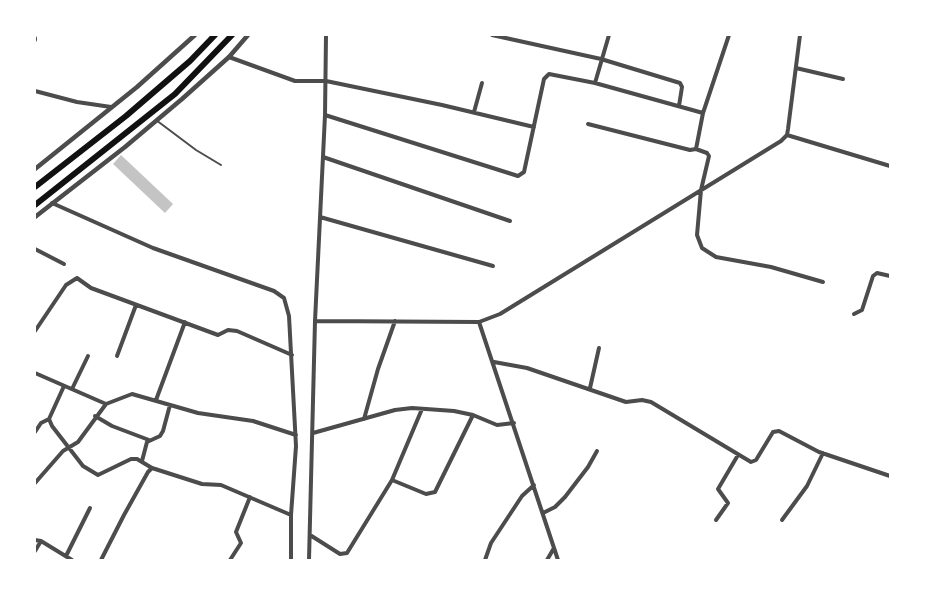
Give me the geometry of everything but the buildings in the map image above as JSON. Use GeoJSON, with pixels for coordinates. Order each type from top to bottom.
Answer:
{"type":"FeatureCollection","features":[{"type":"Feature","properties":{"kind":"highway"},"geometry":{"type":"LineString","coordinates":[[35,187],[126,116],[190,61],[215,35]]}},
{"type":"Feature","properties":{"kind":"highway"},"geometry":{"type":"LineString","coordinates":[[35,205],[175,94],[232,35]]}},
{"type":"Feature","properties":{"kind":"street"},"geometry":{"type":"LineString","coordinates":[[35,169],[195,35]]}},
{"type":"Feature","properties":{"kind":"street"},"geometry":{"type":"LineString","coordinates":[[35,217],[156,120],[229,57],[248,35]]}},
{"type":"Feature","properties":{"kind":"street"},"geometry":{"type":"LineString","coordinates":[[309,560],[315,321],[325,115],[326,35]]}},
{"type":"Feature","properties":{"kind":"street"},"geometry":{"type":"LineString","coordinates":[[492,35],[601,59],[680,83],[682,87],[679,106]]}},
{"type":"Feature","properties":{"kind":"street"},"geometry":{"type":"LineString","coordinates":[[595,84],[609,35]]}},
{"type":"Feature","properties":{"kind":"street"},"geometry":{"type":"LineString","coordinates":[[696,149],[703,113],[729,35]]}},
{"type":"Feature","properties":{"kind":"street"},"geometry":{"type":"LineString","coordinates":[[315,321],[479,322],[500,314],[702,190],[787,135],[800,35]]}},
{"type":"Feature","properties":{"kind":"street"},"geometry":{"type":"LineString","coordinates":[[229,57],[282,78],[310,82],[326,81],[474,112],[534,127]]}},
{"type":"Feature","properties":{"kind":"street"},"geometry":{"type":"LineString","coordinates":[[796,68],[843,79]]}},
{"type":"Feature","properties":{"kind":"street"},"geometry":{"type":"LineString","coordinates":[[325,115],[518,176],[524,172],[546,75],[554,74],[703,113]]}},
{"type":"Feature","properties":{"kind":"street"},"geometry":{"type":"LineString","coordinates":[[474,112],[482,83]]}},
{"type":"Feature","properties":{"kind":"street"},"geometry":{"type":"LineString","coordinates":[[35,91],[77,102],[111,107]]}},
{"type":"Feature","properties":{"kind":"street"},"geometry":{"type":"LineString","coordinates":[[588,124],[707,153],[709,156],[702,190],[697,235],[699,242],[707,252],[716,257],[771,267],[823,282]]}},
{"type":"Feature","properties":{"kind":"street"},"geometry":{"type":"LineString","coordinates":[[787,135],[890,166]]}},
{"type":"Feature","properties":{"kind":"street"},"geometry":{"type":"LineString","coordinates":[[323,157],[510,220]]}},
{"type":"Feature","properties":{"kind":"street"},"geometry":{"type":"LineString","coordinates":[[52,203],[153,248],[274,291],[284,298],[287,305],[292,355],[296,435],[291,515],[291,560]]}},
{"type":"Feature","properties":{"kind":"street"},"geometry":{"type":"LineString","coordinates":[[320,217],[493,266]]}},
{"type":"Feature","properties":{"kind":"street"},"geometry":{"type":"LineString","coordinates":[[35,249],[64,264]]}},
{"type":"Feature","properties":{"kind":"street"},"geometry":{"type":"LineString","coordinates":[[854,314],[862,310],[874,274],[890,276]]}},
{"type":"Feature","properties":{"kind":"street"},"geometry":{"type":"LineString","coordinates":[[35,331],[63,288],[77,278],[91,288],[218,335],[228,330],[237,331],[292,355]]}},
{"type":"Feature","properties":{"kind":"street"},"geometry":{"type":"LineString","coordinates":[[117,356],[136,305]]}},
{"type":"Feature","properties":{"kind":"street"},"geometry":{"type":"LineString","coordinates":[[156,400],[185,322]]}},
{"type":"Feature","properties":{"kind":"street"},"geometry":{"type":"LineString","coordinates":[[364,419],[378,369],[395,322]]}},
{"type":"Feature","properties":{"kind":"street"},"geometry":{"type":"LineString","coordinates":[[479,322],[494,362],[558,560]]}},
{"type":"Feature","properties":{"kind":"street"},"geometry":{"type":"LineString","coordinates":[[590,388],[599,348]]}},
{"type":"Feature","properties":{"kind":"street"},"geometry":{"type":"LineString","coordinates":[[72,390],[88,356]]}},
{"type":"Feature","properties":{"kind":"street"},"geometry":{"type":"LineString","coordinates":[[494,362],[527,368],[590,388],[626,402],[642,400],[651,402],[738,455],[754,462],[773,432],[779,431],[823,453],[890,476]]}},
{"type":"Feature","properties":{"kind":"street"},"geometry":{"type":"LineString","coordinates":[[35,373],[106,404]]}},
{"type":"Feature","properties":{"kind":"street"},"geometry":{"type":"LineString","coordinates":[[35,432],[41,423],[49,418],[64,386]]}},
{"type":"Feature","properties":{"kind":"street"},"geometry":{"type":"LineString","coordinates":[[35,483],[69,446],[78,442],[106,404],[132,394],[220,418],[253,421],[296,435]]}},
{"type":"Feature","properties":{"kind":"street"},"geometry":{"type":"LineString","coordinates":[[96,416],[118,429],[149,440],[162,434],[170,405]]}},
{"type":"Feature","properties":{"kind":"street"},"geometry":{"type":"LineString","coordinates":[[313,434],[395,410],[422,409],[473,415],[498,425],[514,423]]}},
{"type":"Feature","properties":{"kind":"street"},"geometry":{"type":"LineString","coordinates":[[310,535],[340,554],[347,553],[392,480],[422,409]]}},
{"type":"Feature","properties":{"kind":"street"},"geometry":{"type":"LineString","coordinates":[[392,480],[426,494],[435,492],[473,415]]}},
{"type":"Feature","properties":{"kind":"street"},"geometry":{"type":"LineString","coordinates":[[49,418],[52,426],[83,466],[98,475],[131,459],[142,461],[152,468],[202,484],[221,485],[291,515]]}},
{"type":"Feature","properties":{"kind":"street"},"geometry":{"type":"LineString","coordinates":[[142,461],[149,440]]}},
{"type":"Feature","properties":{"kind":"street"},"geometry":{"type":"LineString","coordinates":[[543,513],[555,507],[565,498],[588,467],[597,450]]}},
{"type":"Feature","properties":{"kind":"street"},"geometry":{"type":"LineString","coordinates":[[782,520],[807,486],[823,453]]}},
{"type":"Feature","properties":{"kind":"street"},"geometry":{"type":"LineString","coordinates":[[716,520],[728,503],[718,489],[738,455]]}},
{"type":"Feature","properties":{"kind":"street"},"geometry":{"type":"LineString","coordinates":[[101,560],[124,514],[152,468]]}},
{"type":"Feature","properties":{"kind":"street"},"geometry":{"type":"LineString","coordinates":[[485,560],[491,543],[522,496],[534,485]]}},
{"type":"Feature","properties":{"kind":"street"},"geometry":{"type":"LineString","coordinates":[[230,560],[241,543],[236,532],[250,497]]}},
{"type":"Feature","properties":{"kind":"street"},"geometry":{"type":"LineString","coordinates":[[66,556],[90,508]]}},
{"type":"Feature","properties":{"kind":"street"},"geometry":{"type":"LineString","coordinates":[[35,540],[42,541],[72,560]]}},
{"type":"Feature","properties":{"kind":"street"},"geometry":{"type":"LineString","coordinates":[[35,551],[42,541]]}},
{"type":"Feature","properties":{"kind":"street"},"geometry":{"type":"LineString","coordinates":[[547,560],[554,548]]}},
{"type":"Feature","properties":{"kind":"lane"},"geometry":{"type":"LineString","coordinates":[[156,120],[196,150],[221,165]]}}]}
